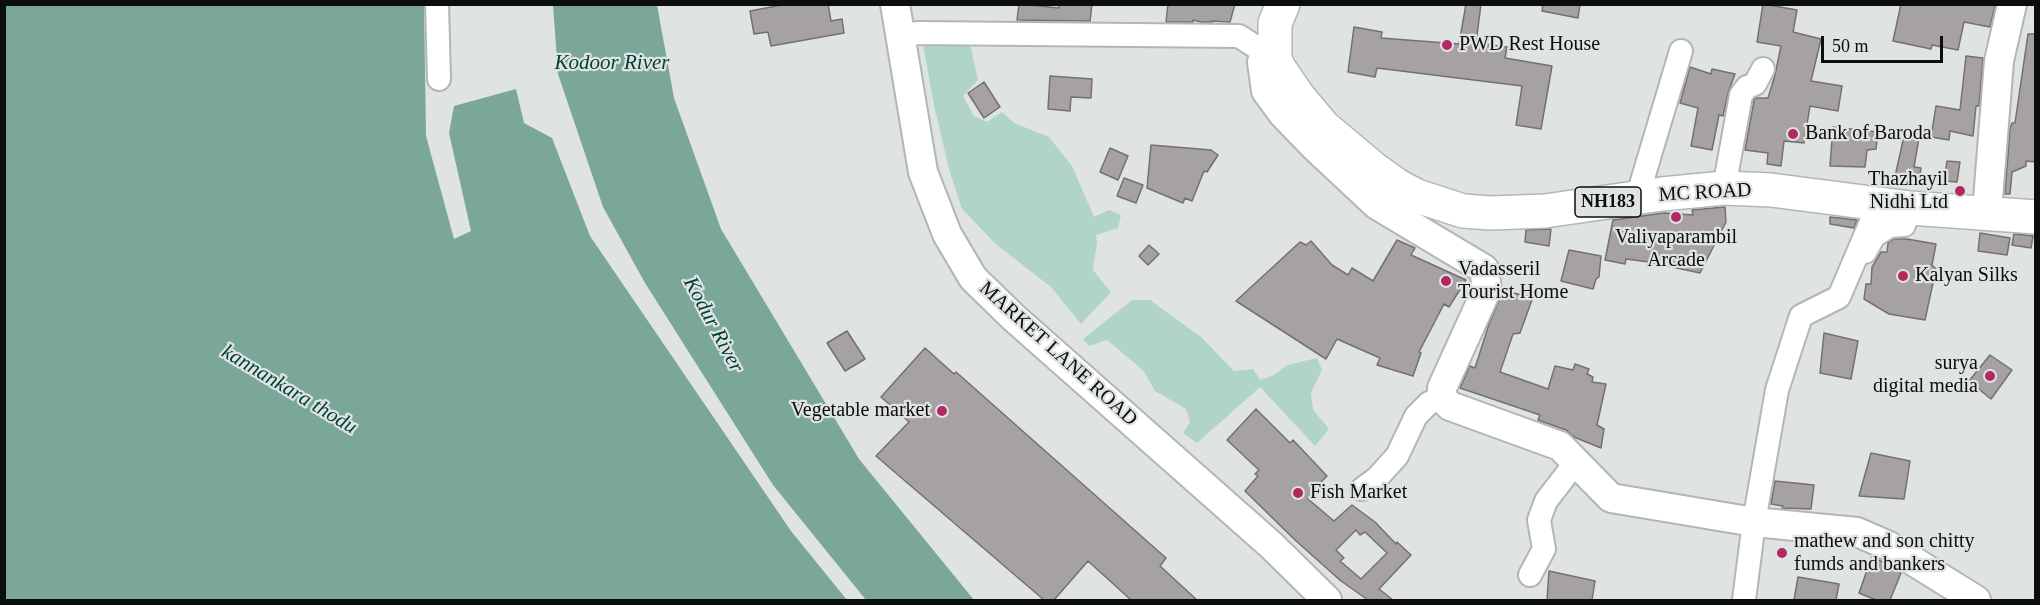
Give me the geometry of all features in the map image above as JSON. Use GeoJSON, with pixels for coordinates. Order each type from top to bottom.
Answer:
{"type":"FeatureCollection","features":[{"type":"Feature","properties":{"kind":"highway"},"geometry":{"type":"LineString","coordinates":[[1268,61],[1279,11]]}},
{"type":"Feature","properties":{"kind":"highway","name":"MC ROAD"},"geometry":{"type":"LineString","coordinates":[[1268,61],[1279,68],[1298,96],[1324,127],[1374,169],[1417,196],[1463,211],[1491,213],[1545,211],[1696,189],[1724,188],[1771,190],[1910,208],[2036,217]]}},
{"type":"Feature","properties":{"kind":"main road","name":"MARKET LANE ROAD"},"geometry":{"type":"LineString","coordinates":[[895,4],[922,172],[947,234],[973,278],[1029,331],[1271,546],[1327,600]]}},
{"type":"Feature","properties":{"kind":"main road"},"geometry":{"type":"LineString","coordinates":[[1988,212],[1999,61],[2012,4]]}},
{"type":"Feature","properties":{"kind":"main road"},"geometry":{"type":"LineString","coordinates":[[1268,61],[1266,91],[1283,114],[1377,205],[1484,269],[1487,289],[1442,388],[1442,398],[1450,406],[1560,446],[1611,498],[1754,522],[1857,532],[1889,546],[1976,600]]}},
{"type":"Feature","properties":{"kind":"street"},"geometry":{"type":"LineString","coordinates":[[437,4],[439,80]]}},
{"type":"Feature","properties":{"kind":"street"},"geometry":{"type":"LineString","coordinates":[[900,35],[930,33],[1239,36],[1258,49],[1268,61]]}},
{"type":"Feature","properties":{"kind":"street"},"geometry":{"type":"LineString","coordinates":[[1637,198],[1681,51]]}},
{"type":"Feature","properties":{"kind":"street"},"geometry":{"type":"LineString","coordinates":[[1724,188],[1741,95],[1747,87],[1755,84],[1762,69]]}},
{"type":"Feature","properties":{"kind":"street"},"geometry":{"type":"LineString","coordinates":[[1744,600],[1754,522],[1777,390],[1801,316],[1839,297],[1878,203]]}},
{"type":"Feature","properties":{"kind":"street"},"geometry":{"type":"LineString","coordinates":[[1853,291],[1850,282],[1874,236],[1890,226],[1904,225],[1910,208]]}},
{"type":"Feature","properties":{"kind":"street"},"geometry":{"type":"LineString","coordinates":[[1362,489],[1377,478],[1397,456],[1416,416],[1430,403],[1442,398]]}},
{"type":"Feature","properties":{"kind":"street"},"geometry":{"type":"LineString","coordinates":[[1530,575],[1544,549],[1539,520],[1546,501],[1576,462]]}},
{"type":"Feature","properties":{"kind":"shaded area"},"geometry":{"type":"Polygon","coordinates":[[[922,39],[969,39],[978,80],[963,96],[974,116],[987,122],[1002,112],[1014,123],[1049,137],[1072,166],[1094,217],[1109,210],[1121,215],[1118,228],[1096,235],[1093,270],[1111,292],[1081,324],[1051,287],[997,245],[962,209],[949,169],[922,39]]]}},
{"type":"Feature","properties":{"kind":"shaded area"},"geometry":{"type":"Polygon","coordinates":[[[1132,300],[1150,300],[1201,337],[1234,371],[1253,369],[1260,380],[1274,375],[1287,365],[1317,358],[1322,370],[1311,393],[1313,410],[1329,429],[1315,446],[1260,387],[1197,443],[1183,433],[1190,422],[1186,409],[1155,391],[1143,370],[1107,340],[1089,346],[1083,339],[1132,300]]]}},
{"type":"Feature","properties":{"kind":"water","name":"kannankara thodu"},"geometry":{"type":"Polygon","coordinates":[[[4,5],[424,5],[426,136],[454,239],[471,231],[449,133],[454,106],[516,89],[524,123],[552,138],[590,236],[791,531],[847,600],[5,600],[4,5]]]}},
{"type":"Feature","properties":{"kind":"water","name":"Kodoor River"},"geometry":{"type":"Polygon","coordinates":[[[553,5],[657,5],[674,98],[721,229],[859,459],[974,600],[866,600],[773,485],[645,283],[603,207],[558,74],[553,5]]]}},
{"type":"Feature","properties":{"kind":"building"},"geometry":{"type":"Polygon","coordinates":[[[787,4],[828,4],[831,21],[842,19],[844,33],[771,46],[768,32],[754,34],[750,11],[787,4]]]}},
{"type":"Feature","properties":{"kind":"building"},"geometry":{"type":"Polygon","coordinates":[[[1019,4],[1059,8],[1059,4],[1092,4],[1090,21],[1017,20],[1019,4]]]}},
{"type":"Feature","properties":{"kind":"building"},"geometry":{"type":"Polygon","coordinates":[[[1168,4],[1235,4],[1230,22],[1193,20],[1193,22],[1166,22],[1168,4]]]}},
{"type":"Feature","properties":{"kind":"building"},"geometry":{"type":"Polygon","coordinates":[[[1466,4],[1481,4],[1476,43],[1507,47],[1505,58],[1552,66],[1541,129],[1516,125],[1522,86],[1377,68],[1375,77],[1348,72],[1354,27],[1382,32],[1381,38],[1459,44],[1466,4]]]}},
{"type":"Feature","properties":{"kind":"building","name":"PWD Rest House"},"geometry":{"type":"Polygon","coordinates":[[[1543,4],[1580,4],[1578,18],[1542,11],[1543,4]]]}},
{"type":"Feature","properties":{"kind":"building"},"geometry":{"type":"Polygon","coordinates":[[[1763,4],[1797,10],[1793,32],[1821,39],[1811,81],[1842,86],[1838,111],[1810,106],[1804,143],[1784,141],[1781,166],[1767,164],[1768,153],[1745,150],[1755,98],[1768,98],[1781,46],[1757,42],[1763,4]]]}},
{"type":"Feature","properties":{"kind":"building"},"geometry":{"type":"Polygon","coordinates":[[[1901,4],[1988,4],[1995,6],[1990,27],[1964,22],[1958,50],[1932,45],[1931,49],[1893,41],[1901,4]]]}},
{"type":"Feature","properties":{"kind":"building"},"geometry":{"type":"Polygon","coordinates":[[[2028,34],[2036,34],[2036,162],[2026,161],[2026,166],[2012,172],[2010,194],[2005,194],[2010,129],[2012,123],[2015,123],[2028,34]]]}},
{"type":"Feature","properties":{"kind":"building"},"geometry":{"type":"Polygon","coordinates":[[[1966,56],[1983,58],[1979,106],[1976,106],[1973,136],[1950,131],[1949,140],[1931,137],[1936,106],[1960,110],[1966,56]]]}},
{"type":"Feature","properties":{"kind":"building"},"geometry":{"type":"Polygon","coordinates":[[[1690,67],[1711,74],[1712,69],[1735,74],[1723,116],[1719,115],[1712,150],[1691,146],[1698,108],[1680,103],[1690,67]]]}},
{"type":"Feature","properties":{"kind":"building"},"geometry":{"type":"Polygon","coordinates":[[[1050,76],[1092,79],[1091,98],[1071,97],[1070,111],[1048,109],[1050,76]]]}},
{"type":"Feature","properties":{"kind":"building"},"geometry":{"type":"Polygon","coordinates":[[[984,82],[1000,107],[984,118],[968,93],[984,82]]]}},
{"type":"Feature","properties":{"kind":"building"},"geometry":{"type":"Polygon","coordinates":[[[1833,127],[1878,132],[1876,149],[1867,150],[1865,167],[1830,166],[1833,127]]]}},
{"type":"Feature","properties":{"kind":"building"},"geometry":{"type":"Polygon","coordinates":[[[1904,136],[1919,138],[1914,167],[1921,168],[1918,184],[1894,181],[1904,136]]]}},
{"type":"Feature","properties":{"kind":"building"},"geometry":{"type":"Polygon","coordinates":[[[1151,145],[1211,150],[1218,155],[1207,172],[1204,171],[1192,201],[1185,198],[1183,203],[1147,188],[1151,145]]]}},
{"type":"Feature","properties":{"kind":"building"},"geometry":{"type":"Polygon","coordinates":[[[1110,148],[1128,156],[1118,180],[1100,172],[1110,148]]]}},
{"type":"Feature","properties":{"kind":"building"},"geometry":{"type":"Polygon","coordinates":[[[1947,161],[1960,162],[1957,182],[1944,181],[1947,161]]]}},
{"type":"Feature","properties":{"kind":"building"},"geometry":{"type":"Polygon","coordinates":[[[1124,178],[1143,185],[1136,203],[1117,196],[1124,178]]]}},
{"type":"Feature","properties":{"kind":"building"},"geometry":{"type":"Polygon","coordinates":[[[1725,207],[1726,222],[1700,273],[1649,262],[1626,259],[1625,264],[1605,260],[1613,220],[1664,213],[1693,215],[1692,210],[1725,207]]]}},
{"type":"Feature","properties":{"kind":"building"},"geometry":{"type":"Polygon","coordinates":[[[1830,217],[1857,220],[1854,228],[1830,224],[1830,217]]]}},
{"type":"Feature","properties":{"kind":"building"},"geometry":{"type":"Polygon","coordinates":[[[1551,229],[1549,246],[1525,242],[1526,230],[1551,229]]]}},
{"type":"Feature","properties":{"kind":"building"},"geometry":{"type":"Polygon","coordinates":[[[1980,233],[2010,238],[2007,255],[1978,251],[1980,233]]]}},
{"type":"Feature","properties":{"kind":"building"},"geometry":{"type":"Polygon","coordinates":[[[2014,234],[2033,236],[2031,248],[2012,245],[2014,234]]]}},
{"type":"Feature","properties":{"kind":"building","name":"Kalyan Silks"},"geometry":{"type":"Polygon","coordinates":[[[1894,239],[1936,244],[1932,265],[1936,269],[1925,320],[1889,314],[1864,299],[1866,284],[1871,284],[1872,267],[1881,252],[1887,252],[1888,243],[1894,239]]]}},
{"type":"Feature","properties":{"kind":"building"},"geometry":{"type":"Polygon","coordinates":[[[1397,240],[1415,248],[1411,255],[1466,280],[1449,307],[1444,304],[1419,352],[1421,353],[1413,376],[1377,365],[1380,358],[1337,339],[1326,359],[1236,301],[1300,242],[1306,245],[1311,241],[1332,265],[1348,275],[1352,268],[1373,281],[1397,240]]]}},
{"type":"Feature","properties":{"kind":"building"},"geometry":{"type":"Polygon","coordinates":[[[1149,245],[1159,254],[1148,265],[1139,256],[1149,245]]]}},
{"type":"Feature","properties":{"kind":"building"},"geometry":{"type":"Polygon","coordinates":[[[1569,250],[1601,256],[1599,277],[1593,289],[1561,281],[1569,250]]]}},
{"type":"Feature","properties":{"kind":"building"},"geometry":{"type":"Polygon","coordinates":[[[1503,291],[1533,297],[1520,333],[1513,334],[1500,372],[1548,389],[1555,366],[1573,370],[1575,364],[1589,369],[1587,374],[1593,377],[1592,382],[1606,384],[1597,425],[1604,429],[1601,448],[1574,437],[1566,430],[1538,420],[1540,415],[1460,388],[1470,366],[1475,368],[1489,324],[1503,291]]]}},
{"type":"Feature","properties":{"kind":"building"},"geometry":{"type":"Polygon","coordinates":[[[847,331],[865,359],[845,371],[827,343],[847,331]]]}},
{"type":"Feature","properties":{"kind":"building"},"geometry":{"type":"Polygon","coordinates":[[[1824,333],[1858,341],[1851,379],[1820,373],[1824,333]]]}},
{"type":"Feature","properties":{"kind":"building"},"geometry":{"type":"Polygon","coordinates":[[[925,348],[954,374],[956,372],[1166,558],[1160,566],[1197,600],[1131,600],[1088,561],[1054,600],[1044,600],[876,456],[909,422],[881,397],[925,348]]]}},
{"type":"Feature","properties":{"kind":"building","name":"surya digital media"},"geometry":{"type":"Polygon","coordinates":[[[1990,355],[2012,370],[1991,399],[1969,381],[1990,355]]]}},
{"type":"Feature","properties":{"kind":"building"},"geometry":{"type":"Polygon","coordinates":[[[1256,409],[1290,443],[1293,440],[1327,476],[1311,492],[1313,494],[1308,499],[1334,521],[1352,505],[1375,522],[1396,544],[1397,542],[1411,555],[1379,589],[1393,600],[1368,600],[1341,581],[1295,540],[1245,491],[1258,476],[1255,474],[1259,470],[1227,440],[1256,409]],[[1356,530],[1336,550],[1344,558],[1340,561],[1361,579],[1387,553],[1365,532],[1360,535],[1356,530]]]}},
{"type":"Feature","properties":{"kind":"building"},"geometry":{"type":"Polygon","coordinates":[[[1871,453],[1910,461],[1904,499],[1859,496],[1871,453]]]}},
{"type":"Feature","properties":{"kind":"building"},"geometry":{"type":"Polygon","coordinates":[[[1775,481],[1814,485],[1811,509],[1782,508],[1783,506],[1771,504],[1775,481]]]}},
{"type":"Feature","properties":{"kind":"building"},"geometry":{"type":"Polygon","coordinates":[[[1872,556],[1901,573],[1890,600],[1876,600],[1859,593],[1872,556]]]}},
{"type":"Feature","properties":{"kind":"building"},"geometry":{"type":"Polygon","coordinates":[[[1549,571],[1595,581],[1592,600],[1547,600],[1549,571]]]}},
{"type":"Feature","properties":{"kind":"building"},"geometry":{"type":"Polygon","coordinates":[[[1798,577],[1839,584],[1836,600],[1794,600],[1798,577]]]}},
{"type":"Feature","properties":{"kind":"place","name":"PWD Rest House"},"geometry":{"type":"Point","coordinates":[1447,45]}},
{"type":"Feature","properties":{"kind":"place","name":"Bank of Baroda"},"geometry":{"type":"Point","coordinates":[1793,134]}},
{"type":"Feature","properties":{"kind":"place","name":"Thazhayil Nidhi Ltd"},"geometry":{"type":"Point","coordinates":[1960,191]}},
{"type":"Feature","properties":{"kind":"place","name":"Valiyaparambil Arcade"},"geometry":{"type":"Point","coordinates":[1676,217]}},
{"type":"Feature","properties":{"kind":"place","name":"Kalyan Silks"},"geometry":{"type":"Point","coordinates":[1903,276]}},
{"type":"Feature","properties":{"kind":"place","name":"Vadasseril Tourist Home"},"geometry":{"type":"Point","coordinates":[1446,281]}},
{"type":"Feature","properties":{"kind":"place","name":"surya digital media"},"geometry":{"type":"Point","coordinates":[1990,376]}},
{"type":"Feature","properties":{"kind":"place","name":"Vegetable market"},"geometry":{"type":"Point","coordinates":[942,411]}},
{"type":"Feature","properties":{"kind":"place","name":"Fish Market"},"geometry":{"type":"Point","coordinates":[1298,493]}},
{"type":"Feature","properties":{"kind":"place","name":"mathew and son chitty fumds and bankers"},"geometry":{"type":"Point","coordinates":[1782,553]}},
{"type":"Feature","properties":{"kind":"water label","name":"Kodur River"},"geometry":{"type":"Point","coordinates":[713,325]}}]}
